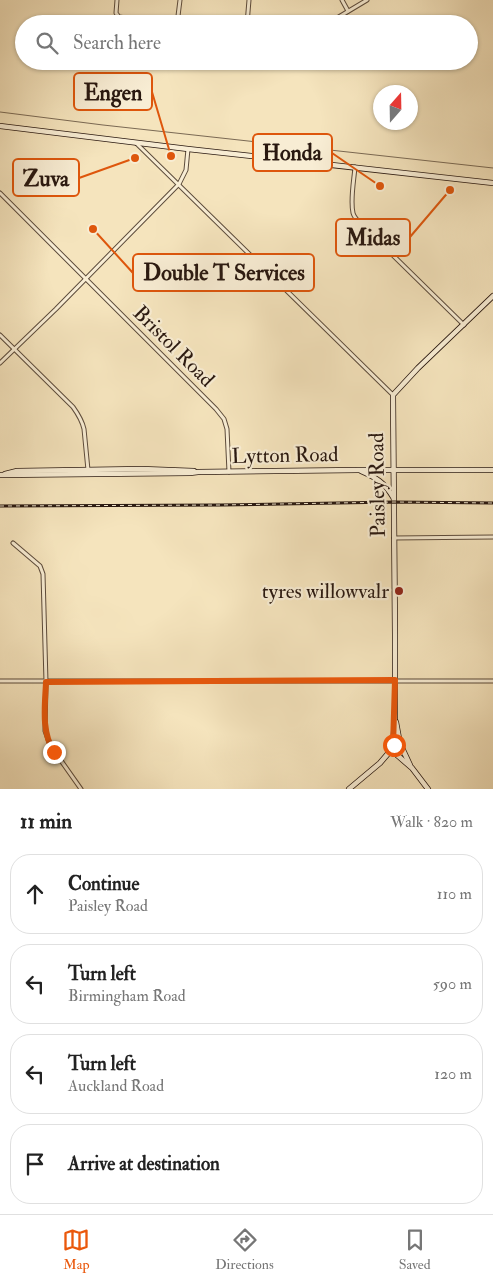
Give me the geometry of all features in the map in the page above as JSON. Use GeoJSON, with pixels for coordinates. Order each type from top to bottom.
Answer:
{"type":"FeatureCollection","features":[{"type":"Feature","properties":{"kind":"main road"},"geometry":{"type":"LineString","coordinates":[[0,126],[135,143],[493,182]]}},
{"type":"Feature","properties":{"kind":"main road"},"geometry":{"type":"LineString","coordinates":[[393,395],[418,368],[493,296]]}},
{"type":"Feature","properties":{"kind":"main road","name":"Paisley Road"},"geometry":{"type":"LineString","coordinates":[[392,747],[395,716],[393,395]]}},
{"type":"Feature","properties":{"kind":"main road"},"geometry":{"type":"LineString","coordinates":[[358,470],[378,479],[394,498]]}},
{"type":"Feature","properties":{"kind":"main road","name":"Lytton Road"},"geometry":{"type":"LineString","coordinates":[[2,474],[88,472],[190,474],[198,472],[493,470]]}},
{"type":"Feature","properties":{"kind":"main road","name":"Paisley Road"},"geometry":{"type":"LineString","coordinates":[[395,716],[400,744]]}},
{"type":"Feature","properties":{"kind":"main road"},"geometry":{"type":"LineString","coordinates":[[350,789],[380,763],[396,744],[400,744],[403,748],[412,768],[428,789]]}},
{"type":"Feature","properties":{"kind":"main road"},"geometry":{"type":"LineString","coordinates":[[392,747],[393,753],[412,768]]}},
{"type":"Feature","properties":{"kind":"main road"},"geometry":{"type":"LineString","coordinates":[[380,763],[402,753],[403,750]]}},
{"type":"Feature","properties":{"kind":"street"},"geometry":{"type":"LineString","coordinates":[[117,0],[117,15]]}},
{"type":"Feature","properties":{"kind":"street"},"geometry":{"type":"LineString","coordinates":[[178,15],[180,0]]}},
{"type":"Feature","properties":{"kind":"street"},"geometry":{"type":"LineString","coordinates":[[248,15],[249,0]]}},
{"type":"Feature","properties":{"kind":"street"},"geometry":{"type":"LineString","coordinates":[[342,0],[348,11]]}},
{"type":"Feature","properties":{"kind":"street"},"geometry":{"type":"LineString","coordinates":[[342,15],[367,0]]}},
{"type":"Feature","properties":{"kind":"street"},"geometry":{"type":"LineString","coordinates":[[135,143],[393,395]]}},
{"type":"Feature","properties":{"kind":"street"},"geometry":{"type":"LineString","coordinates":[[0,363],[178,184],[186,170],[188,149]]}},
{"type":"Feature","properties":{"kind":"street"},"geometry":{"type":"LineString","coordinates":[[356,167],[352,205],[355,218],[464,324]]}},
{"type":"Feature","properties":{"kind":"street","name":"Bristol Road"},"geometry":{"type":"LineString","coordinates":[[0,193],[216,409],[224,419],[227,429],[229,472]]}},
{"type":"Feature","properties":{"kind":"street"},"geometry":{"type":"LineString","coordinates":[[0,334],[73,407],[79,416],[84,428],[88,472]]}},
{"type":"Feature","properties":{"kind":"street"},"geometry":{"type":"LineString","coordinates":[[394,538],[493,537]]}},
{"type":"Feature","properties":{"kind":"street"},"geometry":{"type":"LineString","coordinates":[[13,542],[40,566],[43,574],[46,682],[45,727],[47,740],[81,789]]}},
{"type":"Feature","properties":{"kind":"street"},"geometry":{"type":"LineString","coordinates":[[0,682],[493,681]]}},
{"type":"Feature","properties":{"kind":"waterway"},"geometry":{"type":"LineString","coordinates":[[0,112],[493,168]]}},
{"type":"Feature","properties":{"kind":"railway"},"geometry":{"type":"LineString","coordinates":[[0,506],[394,502],[493,503]]}},
{"type":"Feature","properties":{"kind":"place","name":"Engen"},"geometry":{"type":"Point","coordinates":[171,156]}},
{"type":"Feature","properties":{"kind":"place","name":"Zuva"},"geometry":{"type":"Point","coordinates":[135,158]}},
{"type":"Feature","properties":{"kind":"place","name":"Honda"},"geometry":{"type":"Point","coordinates":[380,186]}},
{"type":"Feature","properties":{"kind":"place","name":"Midas"},"geometry":{"type":"Point","coordinates":[450,190]}},
{"type":"Feature","properties":{"kind":"place","name":"Double T Services"},"geometry":{"type":"Point","coordinates":[93,229]}},
{"type":"Feature","properties":{"kind":"place","name":"tyres willowvalr"},"geometry":{"type":"Point","coordinates":[399,591]}},
{"type":"Feature","properties":{"kind":"route"},"geometry":{"type":"LineString","coordinates":[[54,752],[47,740],[45,731],[46,682],[395,680],[394,745]]}}]}
